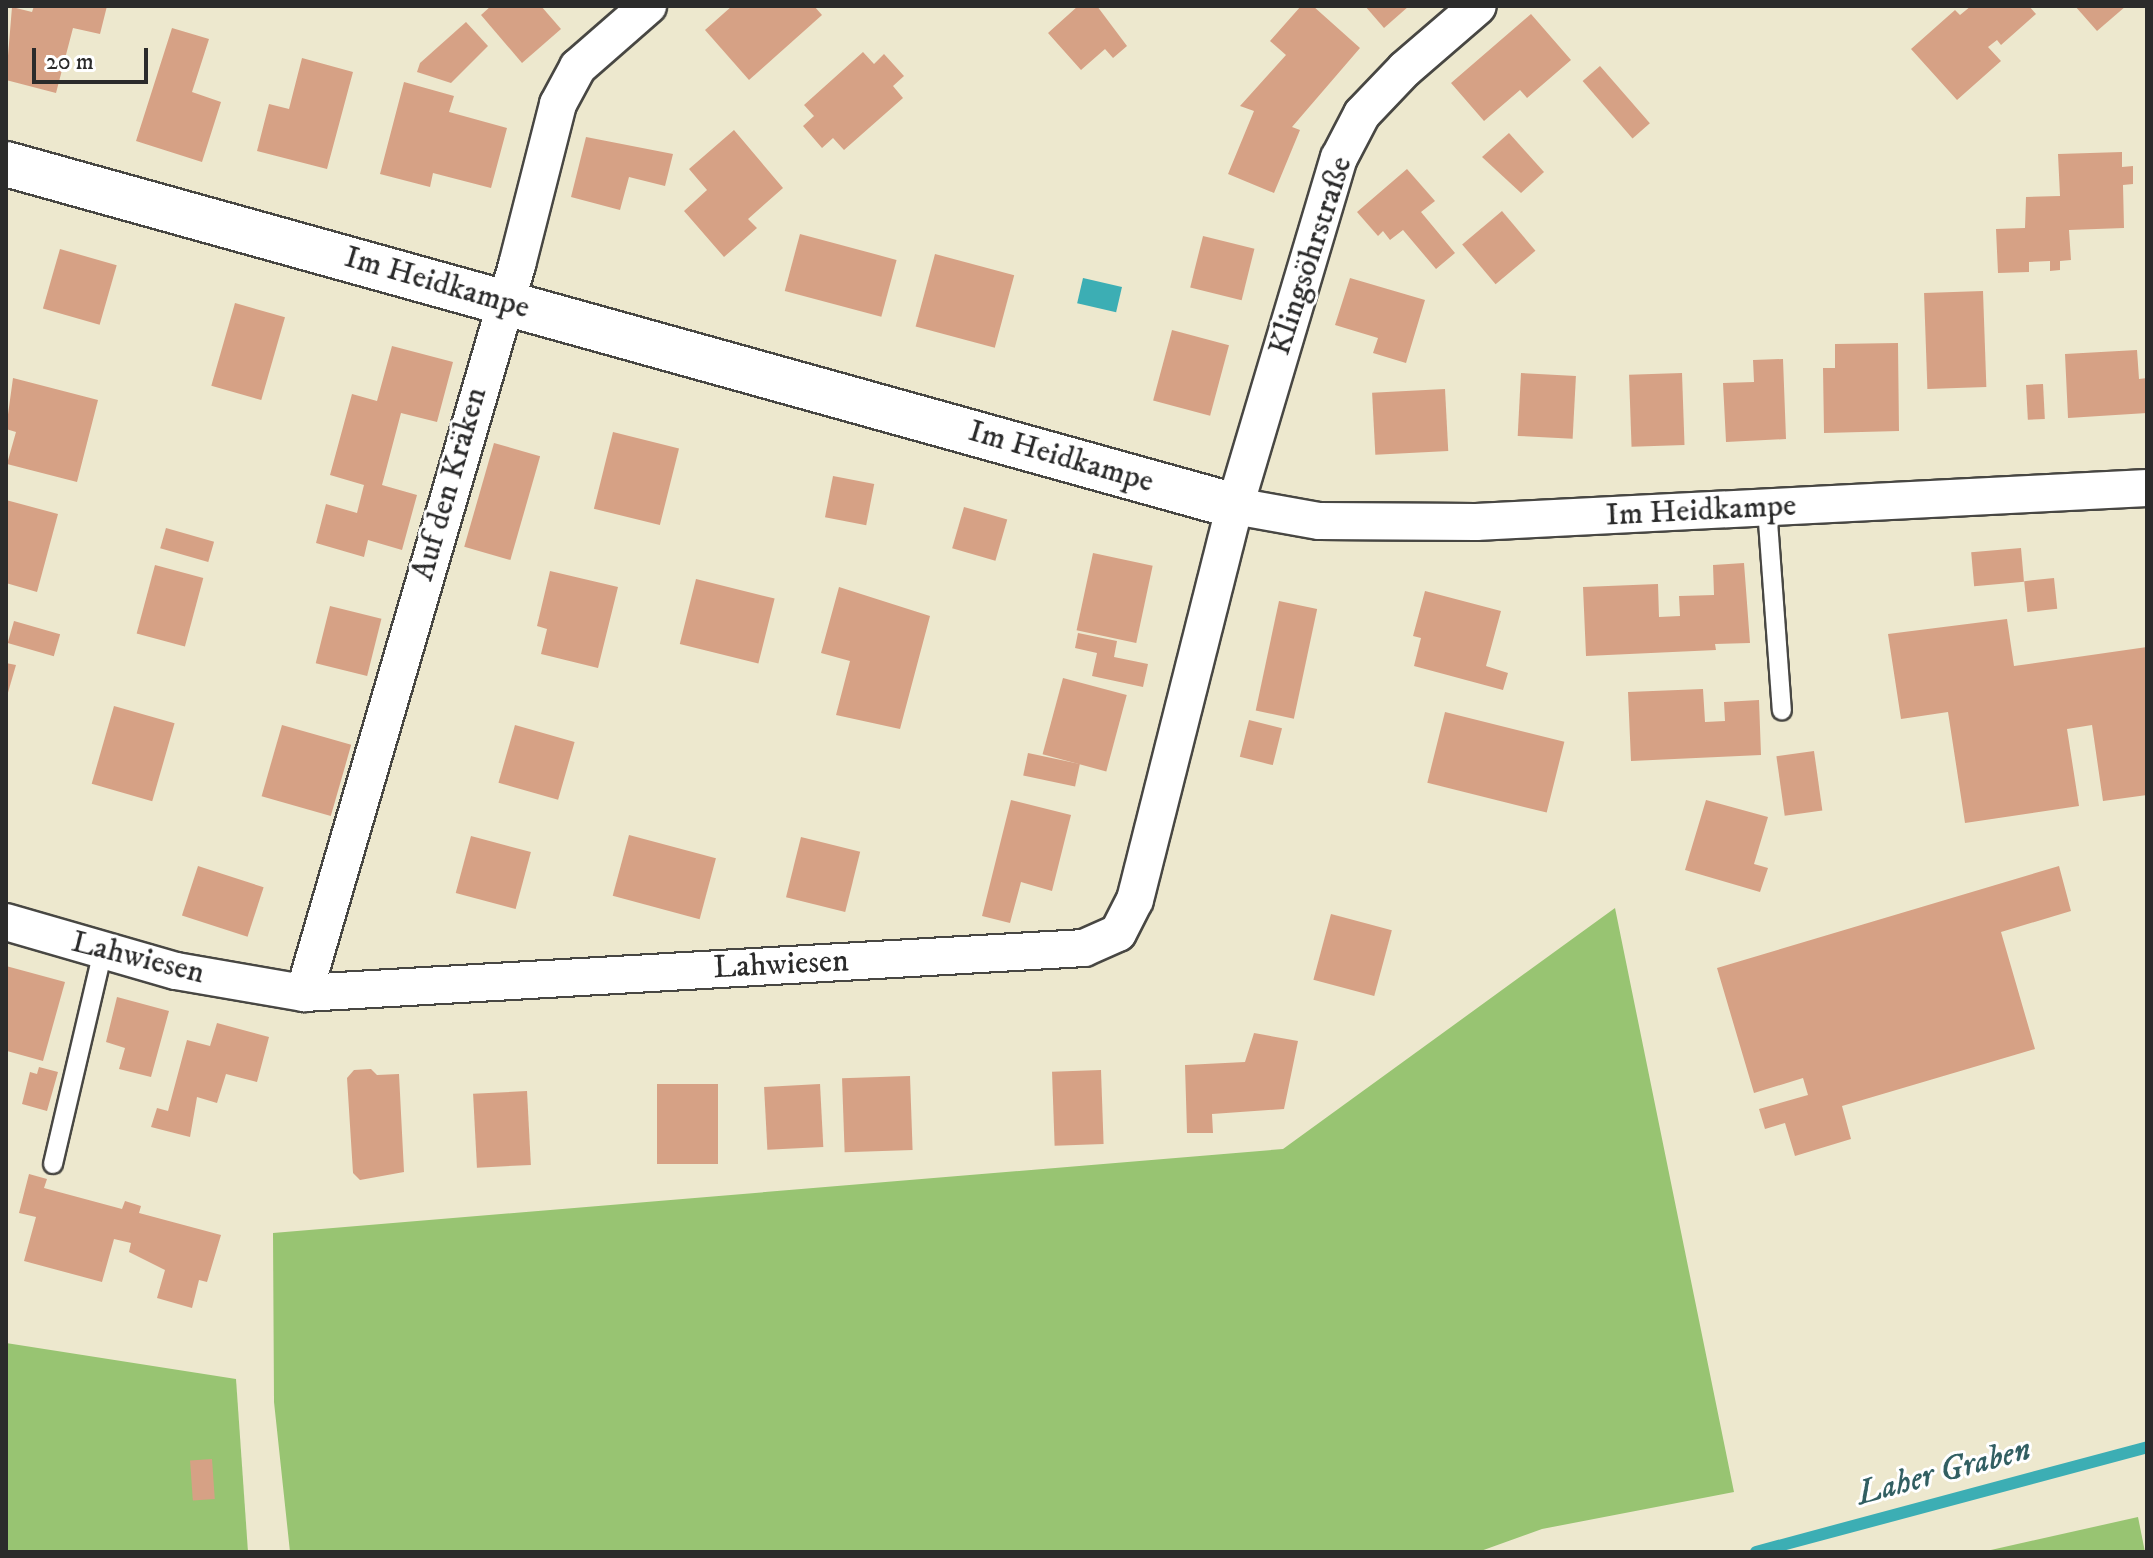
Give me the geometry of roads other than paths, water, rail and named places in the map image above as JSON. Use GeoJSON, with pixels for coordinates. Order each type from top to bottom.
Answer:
{"type":"FeatureCollection","features":[{"type":"Feature","properties":{"kind":"street","name":"Auf den Kräken"},"geometry":{"type":"LineString","coordinates":[[304,993],[558,104],[578,67],[648,6]]}},
{"type":"Feature","properties":{"kind":"street","name":"Klingsöhrstraße"},"geometry":{"type":"LineString","coordinates":[[1235,506],[1339,158],[1362,114],[1405,69],[1478,6]]}},
{"type":"Feature","properties":{"kind":"street","name":"Im Heidkampe"},"geometry":{"type":"LineString","coordinates":[[6,164],[1235,506],[1319,521],[1406,523],[2147,488]]}},
{"type":"Feature","properties":{"kind":"street","name":"Lahwiesen"},"geometry":{"type":"LineString","coordinates":[[6,922],[176,971],[304,993],[1084,948],[1118,933],[1135,900],[1235,506]]}},
{"type":"Feature","properties":{"kind":"lane"},"geometry":{"type":"LineString","coordinates":[[1767,508],[1782,710]]}},
{"type":"Feature","properties":{"kind":"lane"},"geometry":{"type":"LineString","coordinates":[[53,1164],[103,950]]}},
{"type":"Feature","properties":{"kind":"water"},"geometry":{"type":"Polygon","coordinates":[[[1083,278],[1122,287],[1116,312],[1077,303],[1083,278]]]}},
{"type":"Feature","properties":{"kind":"waterway","name":"Laher Graben"},"geometry":{"type":"LineString","coordinates":[[1756,1552],[2147,1447]]}}]}
